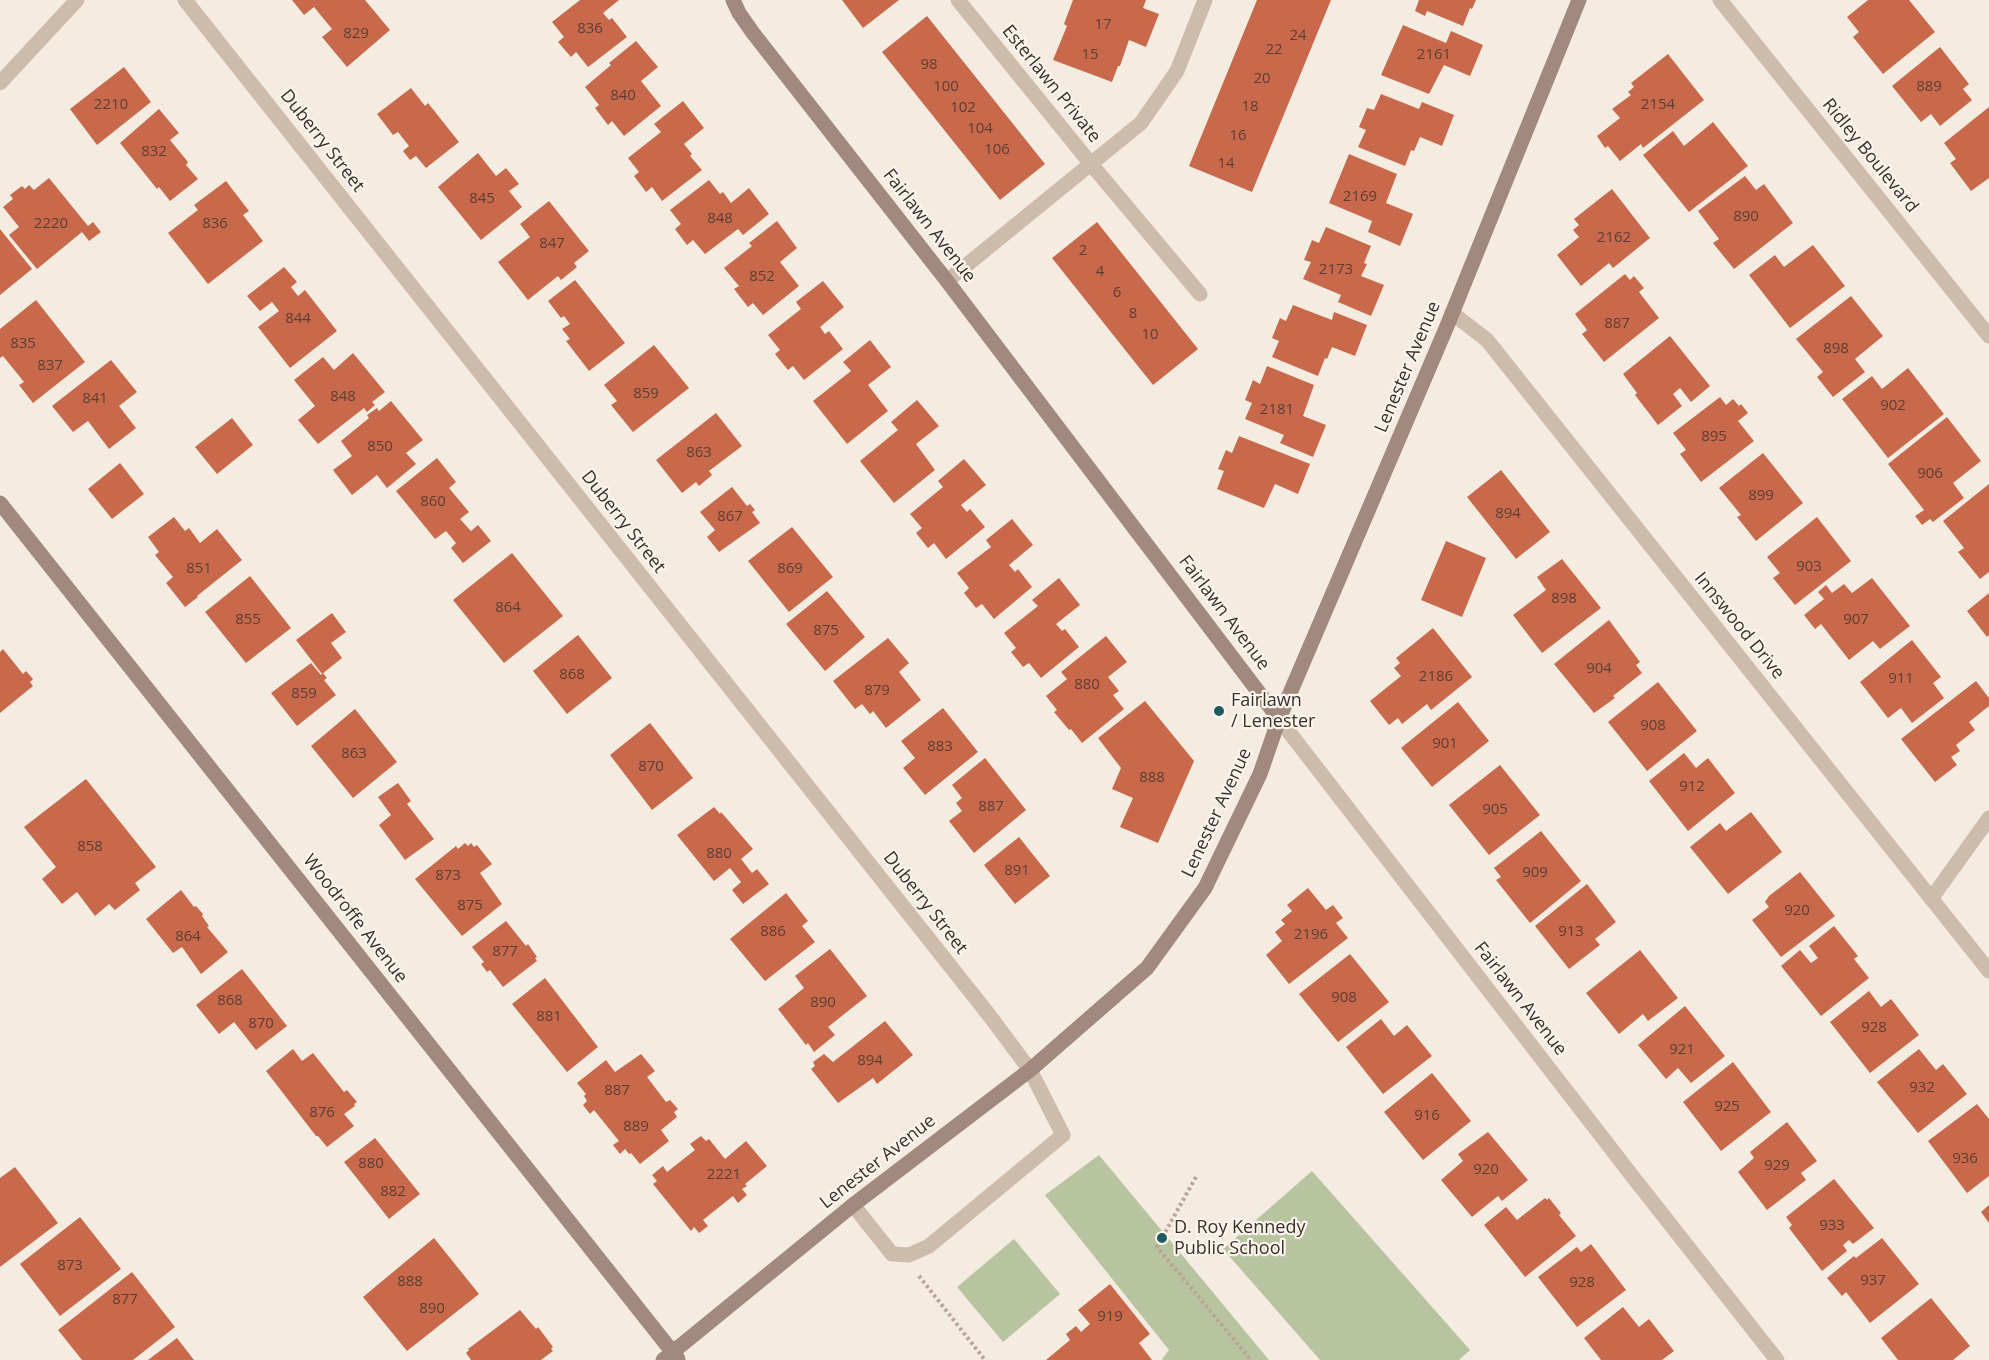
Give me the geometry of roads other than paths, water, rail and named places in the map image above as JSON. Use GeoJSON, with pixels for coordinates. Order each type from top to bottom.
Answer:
{"type":"FeatureCollection","features":[{"type":"Feature","properties":{"kind":"street"},"geometry":{"type":"LineString","coordinates":[[0,83],[77,0]]}},
{"type":"Feature","properties":{"kind":"street","name":"Duberry Street"},"geometry":{"type":"LineString","coordinates":[[185,0],[982,1006],[1030,1070],[1063,1135],[929,1246],[909,1255],[892,1254],[853,1205]]}},
{"type":"Feature","properties":{"kind":"street","name":"Fairlawn Avenue"},"geometry":{"type":"LineString","coordinates":[[733,0],[753,33],[947,280],[1279,719],[1777,1360]]}},
{"type":"Feature","properties":{"kind":"street","name":"Esterlawn Private"},"geometry":{"type":"LineString","coordinates":[[958,0],[1200,294]]}},
{"type":"Feature","properties":{"kind":"street","name":"Esterlawn Private"},"geometry":{"type":"LineString","coordinates":[[947,280],[1141,123],[1177,71],[1205,0]]}},
{"type":"Feature","properties":{"kind":"street","name":"Lenester Avenue"},"geometry":{"type":"LineString","coordinates":[[672,1358],[853,1205],[1030,1070],[1147,968],[1205,888],[1260,774],[1279,719],[1452,313],[1579,0]]}},
{"type":"Feature","properties":{"kind":"street","name":"Ridley Boulevard"},"geometry":{"type":"LineString","coordinates":[[1720,0],[1989,336]]}},
{"type":"Feature","properties":{"kind":"street","name":"Innswood Drive"},"geometry":{"type":"LineString","coordinates":[[1452,313],[1487,340],[1989,971]]}},
{"type":"Feature","properties":{"kind":"street","name":"Woodroffe Avenue"},"geometry":{"type":"LineString","coordinates":[[0,503],[672,1358]]}},
{"type":"Feature","properties":{"kind":"street"},"geometry":{"type":"LineString","coordinates":[[1931,899],[1989,818]]}},
{"type":"Feature","properties":{"kind":"place","name":"Fairlawn / Lenester"},"geometry":{"type":"Point","coordinates":[1219,711]}},
{"type":"Feature","properties":{"kind":"place","name":"D. Roy Kennedy Public School"},"geometry":{"type":"Point","coordinates":[1162,1238]}}]}
